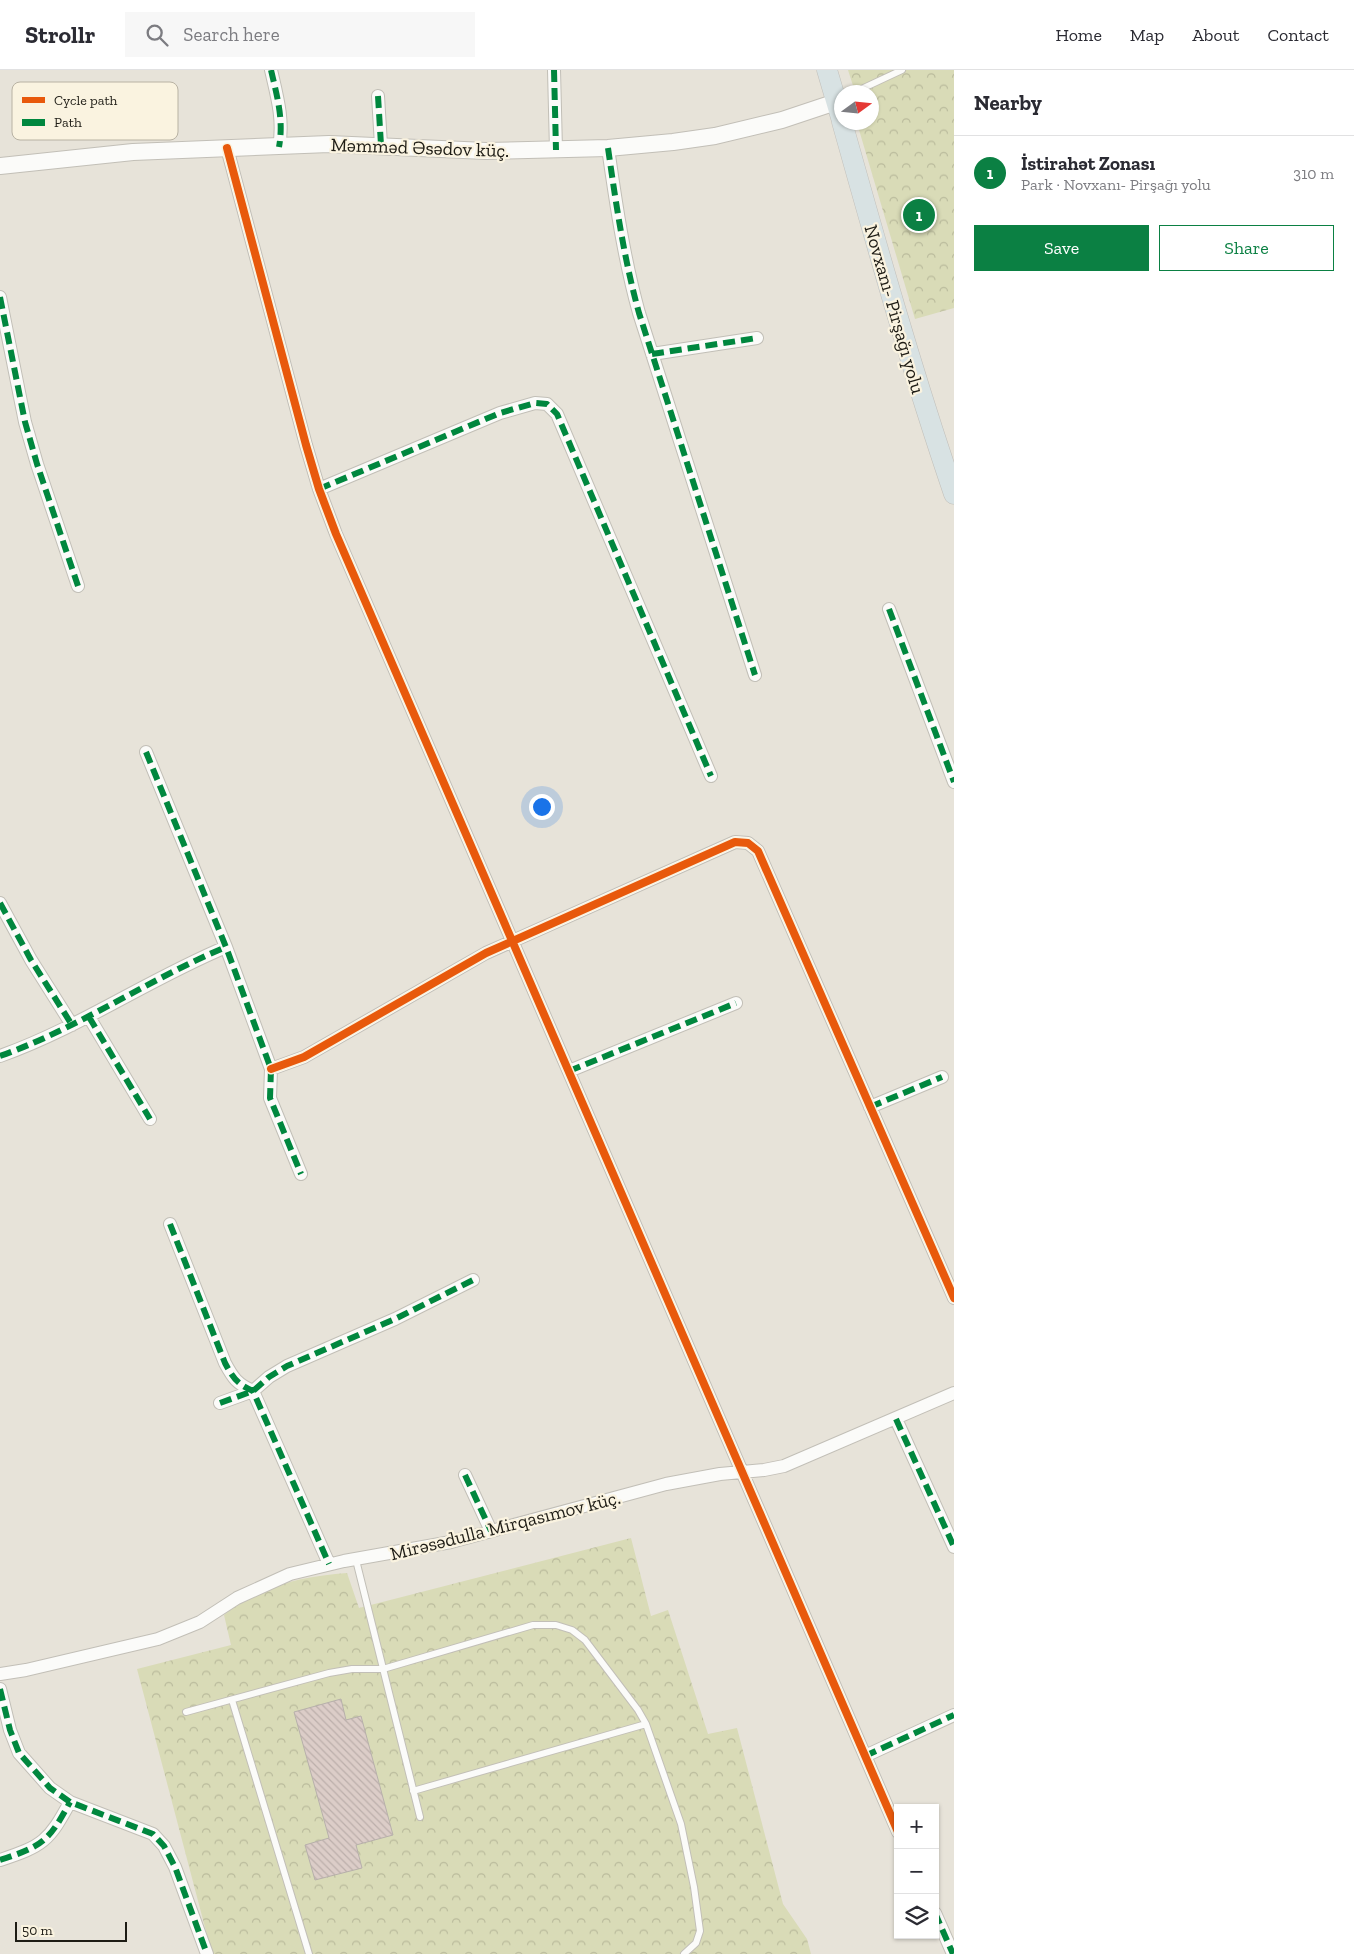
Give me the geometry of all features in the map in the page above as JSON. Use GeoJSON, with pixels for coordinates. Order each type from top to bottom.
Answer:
{"type":"FeatureCollection","features":[{"type":"Feature","properties":{"kind":"main road","name":"Novxanı- Pirşağı yolu"},"geometry":{"type":"LineString","coordinates":[[827,70],[834,88]]}},
{"type":"Feature","properties":{"kind":"main road","name":"Novxanı- Pirşağı yolu"},"geometry":{"type":"LineString","coordinates":[[844,130],[894,310],[920,396],[954,494]]}},
{"type":"Feature","properties":{"kind":"street"},"geometry":{"type":"LineString","coordinates":[[271,70],[280,112],[282,132],[279,147]]}},
{"type":"Feature","properties":{"kind":"street"},"geometry":{"type":"LineString","coordinates":[[554,70],[556,150]]}},
{"type":"Feature","properties":{"kind":"street"},"geometry":{"type":"LineString","coordinates":[[378,96],[381,145]]}},
{"type":"Feature","properties":{"kind":"street","name":"Məmməd Əsədov küç."},"geometry":{"type":"LineString","coordinates":[[0,166],[133,152],[329,144],[486,151],[608,148],[715,136],[782,120],[834,102]]}},
{"type":"Feature","properties":{"kind":"street"},"geometry":{"type":"LineString","coordinates":[[227,148],[303,436],[319,489],[336,534],[894,1823]]}},
{"type":"Feature","properties":{"kind":"street"},"geometry":{"type":"LineString","coordinates":[[608,148],[620,229],[630,277],[652,354],[755,676]]}},
{"type":"Feature","properties":{"kind":"street"},"geometry":{"type":"LineString","coordinates":[[0,297],[37,464],[78,586]]}},
{"type":"Feature","properties":{"kind":"street"},"geometry":{"type":"LineString","coordinates":[[652,354],[757,338]]}},
{"type":"Feature","properties":{"kind":"street"},"geometry":{"type":"LineString","coordinates":[[319,489],[481,420],[535,403],[547,404],[557,414],[711,776]]}},
{"type":"Feature","properties":{"kind":"street"},"geometry":{"type":"LineString","coordinates":[[889,609],[931,716],[954,782]]}},
{"type":"Feature","properties":{"kind":"street"},"geometry":{"type":"LineString","coordinates":[[146,752],[226,946],[271,1069],[270,1098],[301,1174]]}},
{"type":"Feature","properties":{"kind":"street"},"geometry":{"type":"LineString","coordinates":[[271,1069],[304,1056],[447,974],[512,941],[735,842],[748,843],[758,851],[954,1298]]}},
{"type":"Feature","properties":{"kind":"street"},"geometry":{"type":"LineString","coordinates":[[0,903],[31,960],[72,1025]]}},
{"type":"Feature","properties":{"kind":"street"},"geometry":{"type":"LineString","coordinates":[[0,1056],[89,1017],[190,962],[226,946]]}},
{"type":"Feature","properties":{"kind":"street"},"geometry":{"type":"LineString","coordinates":[[569,1071],[736,1003]]}},
{"type":"Feature","properties":{"kind":"street"},"geometry":{"type":"LineString","coordinates":[[89,1017],[150,1119]]}},
{"type":"Feature","properties":{"kind":"street"},"geometry":{"type":"LineString","coordinates":[[870,1107],[942,1077]]}},
{"type":"Feature","properties":{"kind":"street"},"geometry":{"type":"LineString","coordinates":[[170,1224],[228,1369],[240,1385],[253,1391],[330,1564]]}},
{"type":"Feature","properties":{"kind":"street"},"geometry":{"type":"LineString","coordinates":[[220,1403],[253,1391],[269,1377],[287,1366],[395,1319],[473,1280]]}},
{"type":"Feature","properties":{"kind":"street","name":"Mirəsədulla Mirqasımov küç."},"geometry":{"type":"LineString","coordinates":[[0,1674],[26,1670],[158,1639],[200,1622],[237,1598],[290,1574],[330,1564],[451,1542],[666,1484],[784,1466],[954,1393]]}},
{"type":"Feature","properties":{"kind":"street"},"geometry":{"type":"LineString","coordinates":[[896,1419],[954,1547]]}},
{"type":"Feature","properties":{"kind":"street"},"geometry":{"type":"LineString","coordinates":[[465,1474],[491,1531]]}},
{"type":"Feature","properties":{"kind":"street"},"geometry":{"type":"LineString","coordinates":[[0,1690],[10,1730],[19,1753],[50,1788],[70,1802],[153,1834],[164,1846],[175,1867],[206,1954]]}},
{"type":"Feature","properties":{"kind":"street"},"geometry":{"type":"LineString","coordinates":[[864,1756],[954,1715]]}},
{"type":"Feature","properties":{"kind":"street"},"geometry":{"type":"LineString","coordinates":[[0,1860],[23,1852],[45,1841],[56,1828],[70,1802]]}},
{"type":"Feature","properties":{"kind":"street"},"geometry":{"type":"LineString","coordinates":[[939,1919],[951,1938],[953,1954]]}},
{"type":"Feature","properties":{"kind":"lane"},"geometry":{"type":"LineString","coordinates":[[871,85],[902,70]]}},
{"type":"Feature","properties":{"kind":"lane"},"geometry":{"type":"LineString","coordinates":[[356,1560],[420,1817]]}},
{"type":"Feature","properties":{"kind":"lane"},"geometry":{"type":"LineString","coordinates":[[186,1712],[329,1673],[352,1669],[383,1669],[533,1625],[556,1625],[572,1630],[585,1640],[638,1710],[646,1724],[681,1824],[694,1887],[700,1931],[696,1943],[684,1954]]}},
{"type":"Feature","properties":{"kind":"lane"},"geometry":{"type":"LineString","coordinates":[[232,1700],[309,1954]]}},
{"type":"Feature","properties":{"kind":"lane"},"geometry":{"type":"LineString","coordinates":[[413,1791],[646,1724]]}},
{"type":"Feature","properties":{"kind":"green space"},"geometry":{"type":"Polygon","coordinates":[[[848,70],[954,70],[954,308],[915,319],[859,130],[879,130],[879,85],[853,85],[848,70]]]}},
{"type":"Feature","properties":{"kind":"green space"},"geometry":{"type":"Polygon","coordinates":[[[631,1538],[651,1616],[668,1610],[708,1734],[737,1728],[783,1904],[807,1939],[811,1954],[212,1954],[137,1669],[231,1645],[224,1615],[251,1597],[282,1584],[331,1574],[347,1573],[359,1608],[631,1538]]]}},
{"type":"Feature","properties":{"kind":"building"},"geometry":{"type":"Polygon","coordinates":[[[341,1699],[346,1720],[361,1716],[393,1835],[356,1845],[362,1868],[315,1880],[305,1845],[329,1838],[294,1712],[341,1699]]]}},
{"type":"Feature","properties":{"kind":"marked path"},"geometry":{"type":"LineString","coordinates":[[271,70],[281,127],[279,147]]}},
{"type":"Feature","properties":{"kind":"marked path"},"geometry":{"type":"LineString","coordinates":[[554,70],[556,150]]}},
{"type":"Feature","properties":{"kind":"marked path"},"geometry":{"type":"LineString","coordinates":[[378,96],[381,145]]}},
{"type":"Feature","properties":{"kind":"marked path"},"geometry":{"type":"LineString","coordinates":[[608,148],[617,211],[639,313],[755,675]]}},
{"type":"Feature","properties":{"kind":"marked path"},"geometry":{"type":"LineString","coordinates":[[0,297],[25,422],[78,586]]}},
{"type":"Feature","properties":{"kind":"marked path"},"geometry":{"type":"LineString","coordinates":[[652,354],[757,338]]}},
{"type":"Feature","properties":{"kind":"marked path"},"geometry":{"type":"LineString","coordinates":[[319,489],[500,413],[535,403],[547,404],[557,414],[711,776]]}},
{"type":"Feature","properties":{"kind":"marked path"},"geometry":{"type":"LineString","coordinates":[[889,609],[954,782]]}},
{"type":"Feature","properties":{"kind":"marked path"},"geometry":{"type":"LineString","coordinates":[[146,752],[226,947],[271,1069],[270,1098],[301,1174]]}},
{"type":"Feature","properties":{"kind":"marked path"},"geometry":{"type":"LineString","coordinates":[[0,903],[31,960],[72,1025]]}},
{"type":"Feature","properties":{"kind":"marked path"},"geometry":{"type":"LineString","coordinates":[[0,1056],[58,1032],[169,974],[226,947]]}},
{"type":"Feature","properties":{"kind":"marked path"},"geometry":{"type":"LineString","coordinates":[[569,1071],[736,1003]]}},
{"type":"Feature","properties":{"kind":"marked path"},"geometry":{"type":"LineString","coordinates":[[89,1017],[150,1119]]}},
{"type":"Feature","properties":{"kind":"marked path"},"geometry":{"type":"LineString","coordinates":[[870,1107],[942,1077]]}},
{"type":"Feature","properties":{"kind":"marked path"},"geometry":{"type":"LineString","coordinates":[[170,1224],[225,1363],[236,1380],[253,1391],[329,1564]]}},
{"type":"Feature","properties":{"kind":"marked path"},"geometry":{"type":"LineString","coordinates":[[220,1403],[253,1391],[269,1377],[287,1366],[395,1319],[473,1280]]}},
{"type":"Feature","properties":{"kind":"marked path"},"geometry":{"type":"LineString","coordinates":[[896,1419],[954,1547]]}},
{"type":"Feature","properties":{"kind":"marked path"},"geometry":{"type":"LineString","coordinates":[[465,1475],[491,1531]]}},
{"type":"Feature","properties":{"kind":"marked path"},"geometry":{"type":"LineString","coordinates":[[0,1689],[10,1730],[19,1753],[50,1788],[70,1802],[153,1834],[164,1846],[175,1867],[207,1954]]}},
{"type":"Feature","properties":{"kind":"marked path"},"geometry":{"type":"LineString","coordinates":[[865,1756],[954,1715]]}},
{"type":"Feature","properties":{"kind":"marked path"},"geometry":{"type":"LineString","coordinates":[[0,1860],[36,1846],[50,1834],[70,1802]]}},
{"type":"Feature","properties":{"kind":"marked path"},"geometry":{"type":"LineString","coordinates":[[939,1922],[953,1954]]}},
{"type":"Feature","properties":{"kind":"cycle path"},"geometry":{"type":"LineString","coordinates":[[227,148],[306,445],[319,489],[336,534],[894,1823]]}},
{"type":"Feature","properties":{"kind":"cycle path"},"geometry":{"type":"LineString","coordinates":[[271,1069],[304,1057],[486,953],[735,842],[748,843],[758,851],[954,1298]]}},
{"type":"Feature","properties":{"kind":"place","name":"İstirahət Zonası"},"geometry":{"type":"Point","coordinates":[919,215]}}]}
